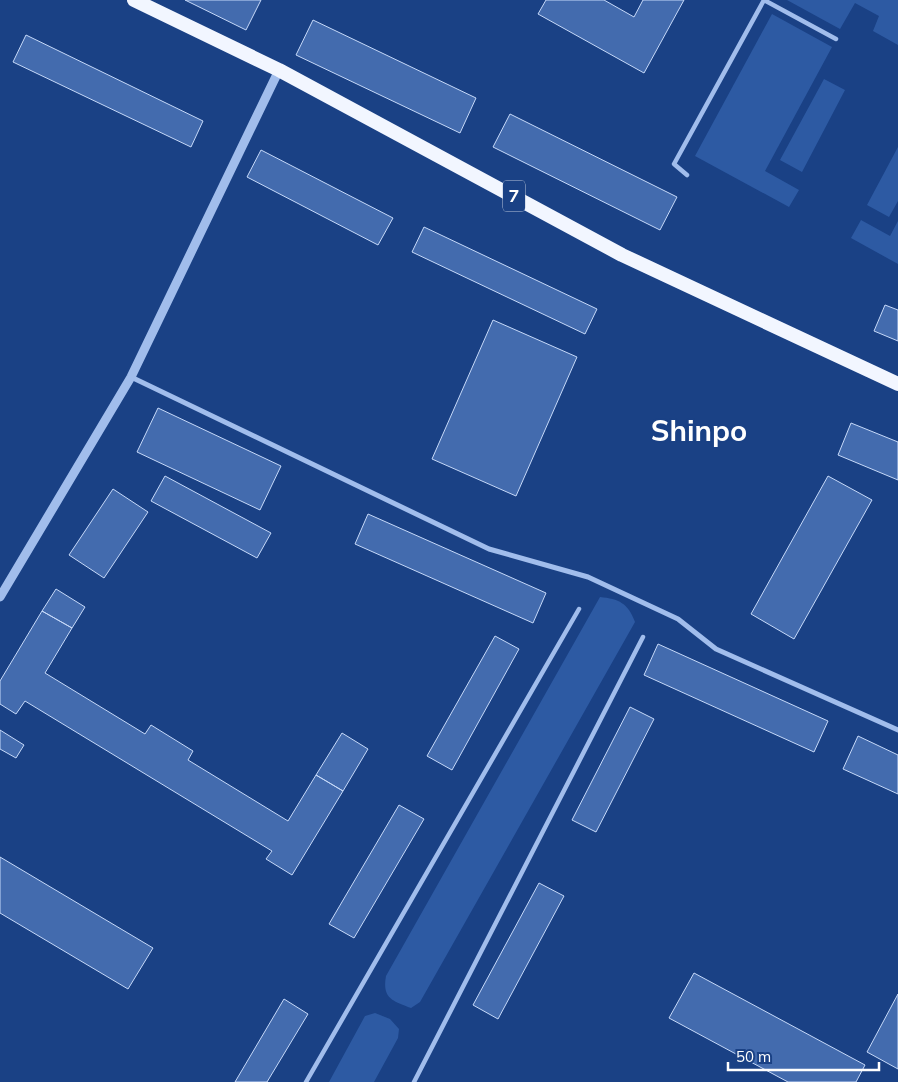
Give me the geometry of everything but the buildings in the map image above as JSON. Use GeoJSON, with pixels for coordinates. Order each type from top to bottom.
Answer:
{"type":"FeatureCollection","features":[{"type":"Feature","properties":{"kind":"highway","name":"7"},"geometry":{"type":"LineString","coordinates":[[134,0],[279,70],[622,255],[898,384]]}},
{"type":"Feature","properties":{"kind":"street"},"geometry":{"type":"LineString","coordinates":[[687,175],[674,164],[764,0],[836,39]]}},
{"type":"Feature","properties":{"kind":"street"},"geometry":{"type":"LineString","coordinates":[[0,598],[131,378],[279,70]]}},
{"type":"Feature","properties":{"kind":"street"},"geometry":{"type":"LineString","coordinates":[[131,378],[490,549],[588,577],[678,619],[716,649],[898,730]]}},
{"type":"Feature","properties":{"kind":"street"},"geometry":{"type":"LineString","coordinates":[[306,1082],[579,608]]}},
{"type":"Feature","properties":{"kind":"street"},"geometry":{"type":"LineString","coordinates":[[414,1082],[643,637]]}},
{"type":"Feature","properties":{"kind":"shaded area"},"geometry":{"type":"Polygon","coordinates":[[[787,0],[898,0],[898,45],[873,31],[879,16],[855,3],[840,29],[787,0]]]}},
{"type":"Feature","properties":{"kind":"shaded area"},"geometry":{"type":"Polygon","coordinates":[[[772,14],[832,47],[765,171],[799,190],[789,207],[695,156],[772,14]]]}},
{"type":"Feature","properties":{"kind":"shaded area"},"geometry":{"type":"Polygon","coordinates":[[[824,79],[845,90],[802,172],[780,160],[824,79]]]}},
{"type":"Feature","properties":{"kind":"shaded area"},"geometry":{"type":"Polygon","coordinates":[[[898,147],[898,201],[889,217],[867,205],[898,147]]]}},
{"type":"Feature","properties":{"kind":"shaded area"},"geometry":{"type":"Polygon","coordinates":[[[861,220],[890,236],[898,221],[898,264],[851,238],[861,220]]]}},
{"type":"Feature","properties":{"kind":"shaded area"},"geometry":{"type":"Polygon","coordinates":[[[600,597],[622,603],[629,610],[635,622],[420,1002],[411,1008],[394,1001],[387,994],[386,976],[600,597]]]}},
{"type":"Feature","properties":{"kind":"shaded area"},"geometry":{"type":"Polygon","coordinates":[[[375,1013],[390,1019],[399,1029],[398,1038],[374,1082],[329,1082],[365,1016],[375,1013]]]}},
{"type":"Feature","properties":{"kind":"district","name":"Shinpo"},"geometry":{"type":"Point","coordinates":[699,431]}}]}
